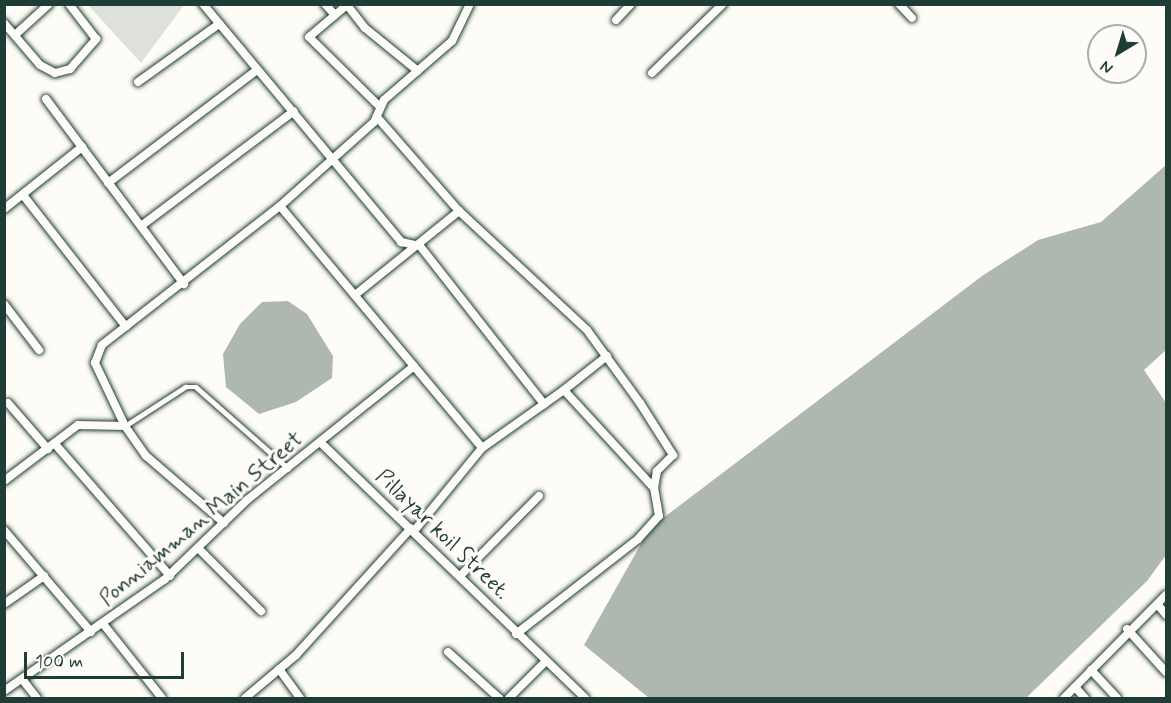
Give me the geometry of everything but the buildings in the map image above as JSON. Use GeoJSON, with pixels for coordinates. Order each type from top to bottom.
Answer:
{"type":"FeatureCollection","features":[{"type":"Feature","properties":{"kind":"street"},"geometry":{"type":"LineString","coordinates":[[15,35],[49,4]]}},
{"type":"Feature","properties":{"kind":"street"},"geometry":{"type":"LineString","coordinates":[[4,23],[49,71],[70,69],[96,39],[69,4]]}},
{"type":"Feature","properties":{"kind":"street"},"geometry":{"type":"LineString","coordinates":[[203,4],[401,242],[420,246],[544,404]]}},
{"type":"Feature","properties":{"kind":"street"},"geometry":{"type":"LineString","coordinates":[[325,4],[334,15]]}},
{"type":"Feature","properties":{"kind":"street"},"geometry":{"type":"LineString","coordinates":[[224,523],[146,456],[125,426],[95,363],[102,345],[184,284],[280,206],[332,160],[377,117],[380,106],[452,41],[470,4]]}},
{"type":"Feature","properties":{"kind":"street"},"geometry":{"type":"LineString","coordinates":[[616,20],[631,4]]}},
{"type":"Feature","properties":{"kind":"street"},"geometry":{"type":"LineString","coordinates":[[652,73],[723,4]]}},
{"type":"Feature","properties":{"kind":"street"},"geometry":{"type":"LineString","coordinates":[[899,4],[912,18]]}},
{"type":"Feature","properties":{"kind":"street"},"geometry":{"type":"LineString","coordinates":[[380,106],[309,37],[347,5],[365,28],[418,71]]}},
{"type":"Feature","properties":{"kind":"street"},"geometry":{"type":"LineString","coordinates":[[138,82],[219,24]]}},
{"type":"Feature","properties":{"kind":"street"},"geometry":{"type":"LineString","coordinates":[[108,183],[257,70]]}},
{"type":"Feature","properties":{"kind":"street"},"geometry":{"type":"LineString","coordinates":[[46,99],[184,284]]}},
{"type":"Feature","properties":{"kind":"street"},"geometry":{"type":"LineString","coordinates":[[141,226],[294,111]]}},
{"type":"Feature","properties":{"kind":"street"},"geometry":{"type":"LineString","coordinates":[[377,117],[459,211],[587,330],[673,454],[657,471],[654,488],[659,516],[638,539],[516,634]]}},
{"type":"Feature","properties":{"kind":"street"},"geometry":{"type":"LineString","coordinates":[[4,209],[82,147]]}},
{"type":"Feature","properties":{"kind":"street"},"geometry":{"type":"LineString","coordinates":[[23,195],[126,327]]}},
{"type":"Feature","properties":{"kind":"street"},"geometry":{"type":"LineString","coordinates":[[280,206],[482,448]]}},
{"type":"Feature","properties":{"kind":"street"},"geometry":{"type":"LineString","coordinates":[[355,295],[420,246],[459,211]]}},
{"type":"Feature","properties":{"kind":"street"},"geometry":{"type":"LineString","coordinates":[[4,304],[39,350]]}},
{"type":"Feature","properties":{"kind":"street"},"geometry":{"type":"LineString","coordinates":[[245,699],[279,669],[412,529],[482,448],[564,390],[607,356]]}},
{"type":"Feature","properties":{"kind":"street","name":"Ponniamman Main Street"},"geometry":{"type":"LineString","coordinates":[[4,691],[104,625],[170,576],[224,523],[414,366]]}},
{"type":"Feature","properties":{"kind":"street"},"geometry":{"type":"LineString","coordinates":[[564,390],[654,488]]}},
{"type":"Feature","properties":{"kind":"street"},"geometry":{"type":"LineString","coordinates":[[8,403],[52,446],[170,576]]}},
{"type":"Feature","properties":{"kind":"street"},"geometry":{"type":"LineString","coordinates":[[4,482],[78,425],[125,426]]}},
{"type":"Feature","properties":{"kind":"street","name":"Pillayar koil Street."},"geometry":{"type":"LineString","coordinates":[[321,443],[461,575],[536,656],[585,699]]}},
{"type":"Feature","properties":{"kind":"street"},"geometry":{"type":"LineString","coordinates":[[461,575],[539,496]]}},
{"type":"Feature","properties":{"kind":"street"},"geometry":{"type":"LineString","coordinates":[[4,530],[91,633]]}},
{"type":"Feature","properties":{"kind":"street"},"geometry":{"type":"LineString","coordinates":[[199,549],[261,611]]}},
{"type":"Feature","properties":{"kind":"street"},"geometry":{"type":"LineString","coordinates":[[4,604],[44,576]]}},
{"type":"Feature","properties":{"kind":"street"},"geometry":{"type":"LineString","coordinates":[[1064,699],[1127,629],[1167,595]]}},
{"type":"Feature","properties":{"kind":"street"},"geometry":{"type":"LineString","coordinates":[[1158,605],[1167,615]]}},
{"type":"Feature","properties":{"kind":"street"},"geometry":{"type":"LineString","coordinates":[[104,625],[162,699]]}},
{"type":"Feature","properties":{"kind":"street"},"geometry":{"type":"LineString","coordinates":[[1127,629],[1167,672]]}},
{"type":"Feature","properties":{"kind":"street"},"geometry":{"type":"LineString","coordinates":[[448,652],[499,699]]}},
{"type":"Feature","properties":{"kind":"street"},"geometry":{"type":"LineString","coordinates":[[509,699],[544,663]]}},
{"type":"Feature","properties":{"kind":"street"},"geometry":{"type":"LineString","coordinates":[[279,669],[300,699]]}},
{"type":"Feature","properties":{"kind":"street"},"geometry":{"type":"LineString","coordinates":[[1091,670],[1118,699]]}},
{"type":"Feature","properties":{"kind":"street"},"geometry":{"type":"LineString","coordinates":[[22,679],[37,699]]}},
{"type":"Feature","properties":{"kind":"street"},"geometry":{"type":"LineString","coordinates":[[1075,687],[1085,699]]}},
{"type":"Feature","properties":{"kind":"lane"},"geometry":{"type":"LineString","coordinates":[[125,426],[185,387],[196,387],[288,468]]}},
{"type":"Feature","properties":{"kind":"shaded area"},"geometry":{"type":"Polygon","coordinates":[[[88,5],[184,5],[141,63],[88,5]]]}},
{"type":"Feature","properties":{"kind":"shaded area"},"geometry":{"type":"Polygon","coordinates":[[[1166,165],[1166,350],[1144,370],[1166,403],[1166,555],[1147,581],[1026,698],[649,698],[584,645],[650,528],[982,276],[1038,240],[1101,222],[1166,165]]]}},
{"type":"Feature","properties":{"kind":"shaded area"},"geometry":{"type":"Polygon","coordinates":[[[288,301],[307,314],[333,356],[332,378],[296,402],[259,414],[226,387],[223,354],[240,324],[262,302],[288,301]]]}}]}
